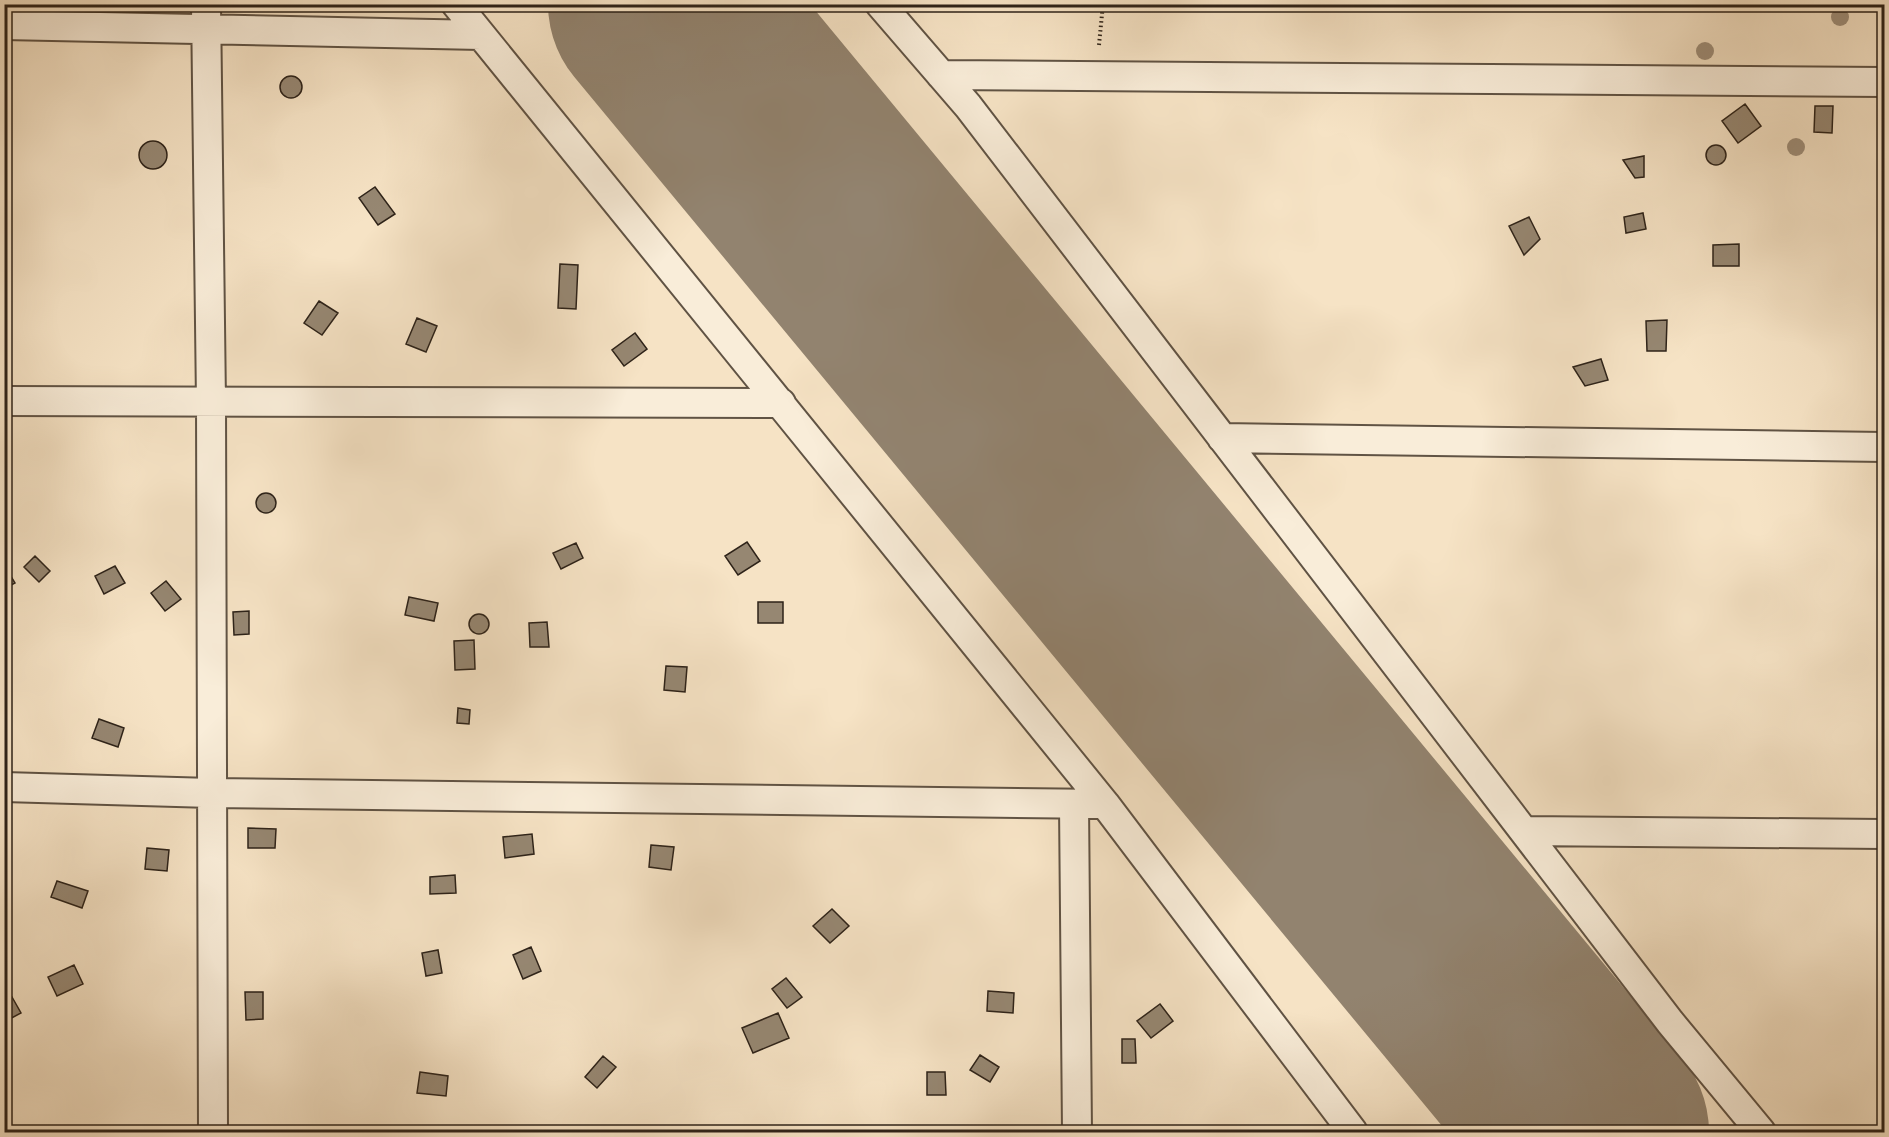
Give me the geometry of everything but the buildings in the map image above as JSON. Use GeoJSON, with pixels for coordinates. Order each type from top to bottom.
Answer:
{"type":"FeatureCollection","features":[{"type":"Feature","properties":{"kind":"street"},"geometry":{"type":"LineString","coordinates":[[456,4],[1105,804],[1353,1132]]}},
{"type":"Feature","properties":{"kind":"street"},"geometry":{"type":"LineString","coordinates":[[880,4],[968,106],[1670,1022],[1761,1132]]}},
{"type":"Feature","properties":{"kind":"street"},"geometry":{"type":"LineString","coordinates":[[4,25],[206,17],[481,35]]}},
{"type":"Feature","properties":{"kind":"street"},"geometry":{"type":"LineString","coordinates":[[206,17],[211,402],[213,1132]]}},
{"type":"Feature","properties":{"kind":"street"},"geometry":{"type":"LineString","coordinates":[[941,75],[1884,82]]}},
{"type":"Feature","properties":{"kind":"street"},"geometry":{"type":"LineString","coordinates":[[4,401],[781,403]]}},
{"type":"Feature","properties":{"kind":"street"},"geometry":{"type":"LineString","coordinates":[[1222,438],[1884,447]]}},
{"type":"Feature","properties":{"kind":"street"},"geometry":{"type":"LineString","coordinates":[[4,787],[212,793],[1105,804]]}},
{"type":"Feature","properties":{"kind":"street"},"geometry":{"type":"LineString","coordinates":[[1074,804],[1077,1132]]}},
{"type":"Feature","properties":{"kind":"street"},"geometry":{"type":"LineString","coordinates":[[1524,831],[1884,834]]}},
{"type":"Feature","properties":{"kind":"path"},"geometry":{"type":"LineString","coordinates":[[1096,76],[1103,4]]}},
{"type":"Feature","properties":{"kind":"runway"},"geometry":{"type":"LineString","coordinates":[[662,4],[1595,1132]]}}]}
